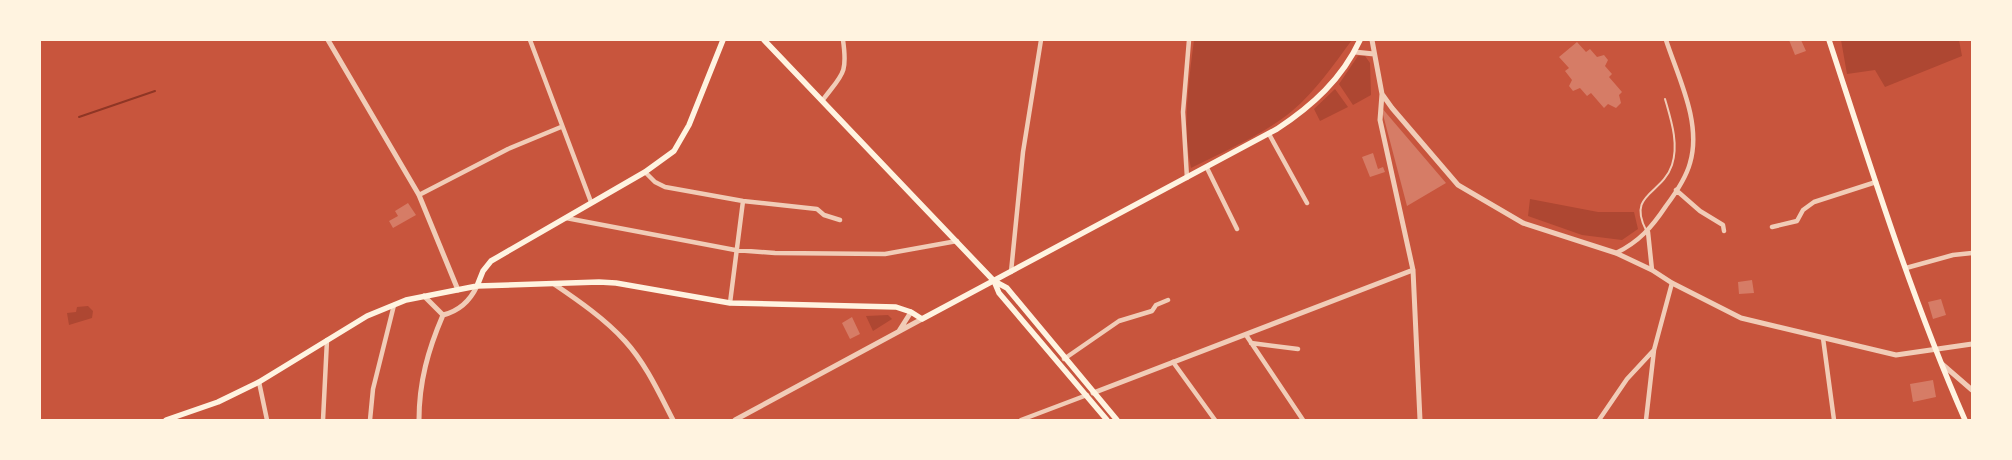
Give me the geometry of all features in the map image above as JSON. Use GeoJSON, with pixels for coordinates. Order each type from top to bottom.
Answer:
{"type":"FeatureCollection","features":[{"type":"Feature","properties":{"kind":"main road"},"geometry":{"type":"LineString","coordinates":[[477,286],[482,271],[491,262],[669,156],[679,144],[723,40]]}},
{"type":"Feature","properties":{"kind":"main road"},"geometry":{"type":"LineString","coordinates":[[764,40],[958,241],[994,281],[999,293],[1107,420]]}},
{"type":"Feature","properties":{"kind":"main road"},"geometry":{"type":"LineString","coordinates":[[166,420],[218,402],[259,382],[327,338],[367,316],[424,296],[477,286],[552,282],[616,283],[730,303],[896,307],[911,312],[922,319],[1270,134],[1293,119],[1319,97],[1338,77],[1360,40]]}},
{"type":"Feature","properties":{"kind":"main road"},"geometry":{"type":"LineString","coordinates":[[1829,40],[1935,350],[1965,420]]}},
{"type":"Feature","properties":{"kind":"main road"},"geometry":{"type":"LineString","coordinates":[[994,281],[1007,288],[1064,359],[1117,420]]}},
{"type":"Feature","properties":{"kind":"street"},"geometry":{"type":"LineString","coordinates":[[328,40],[419,194],[458,290]]}},
{"type":"Feature","properties":{"kind":"street"},"geometry":{"type":"LineString","coordinates":[[530,40],[591,202]]}},
{"type":"Feature","properties":{"kind":"street"},"geometry":{"type":"LineString","coordinates":[[822,101],[844,70],[846,61],[843,40]]}},
{"type":"Feature","properties":{"kind":"street"},"geometry":{"type":"LineString","coordinates":[[1011,272],[1023,152],[1041,40]]}},
{"type":"Feature","properties":{"kind":"street"},"geometry":{"type":"LineString","coordinates":[[1187,178],[1184,112],[1189,40]]}},
{"type":"Feature","properties":{"kind":"street"},"geometry":{"type":"LineString","coordinates":[[1372,40],[1382,94],[1380,120],[1413,270],[1420,420]]}},
{"type":"Feature","properties":{"kind":"street"},"geometry":{"type":"LineString","coordinates":[[1616,253],[1630,247],[1648,232],[1676,190],[1690,163],[1691,116],[1666,40]]}},
{"type":"Feature","properties":{"kind":"street"},"geometry":{"type":"LineString","coordinates":[[1354,52],[1374,54]]}},
{"type":"Feature","properties":{"kind":"street"},"geometry":{"type":"LineString","coordinates":[[1382,94],[1458,185],[1523,223],[1616,253],[1652,270],[1672,284],[1742,318],[1896,355],[1972,344]]}},
{"type":"Feature","properties":{"kind":"street"},"geometry":{"type":"LineString","coordinates":[[419,194],[508,149],[562,127]]}},
{"type":"Feature","properties":{"kind":"street"},"geometry":{"type":"LineString","coordinates":[[1270,134],[1307,203]]}},
{"type":"Feature","properties":{"kind":"street"},"geometry":{"type":"LineString","coordinates":[[1207,168],[1237,229]]}},
{"type":"Feature","properties":{"kind":"street"},"geometry":{"type":"LineString","coordinates":[[645,172],[655,182],[665,186],[743,201],[817,209],[824,215],[840,220]]}},
{"type":"Feature","properties":{"kind":"street"},"geometry":{"type":"LineString","coordinates":[[1772,227],[1797,221],[1808,206],[1822,198],[1876,182]]}},
{"type":"Feature","properties":{"kind":"street"},"geometry":{"type":"LineString","coordinates":[[1676,190],[1700,211],[1723,225],[1724,231]]}},
{"type":"Feature","properties":{"kind":"street"},"geometry":{"type":"LineString","coordinates":[[730,303],[735,250],[743,201]]}},
{"type":"Feature","properties":{"kind":"street"},"geometry":{"type":"LineString","coordinates":[[565,217],[735,250],[775,253],[885,254],[958,241]]}},
{"type":"Feature","properties":{"kind":"street"},"geometry":{"type":"LineString","coordinates":[[1648,232],[1652,270]]}},
{"type":"Feature","properties":{"kind":"street"},"geometry":{"type":"LineString","coordinates":[[1906,268],[1953,255],[1972,253]]}},
{"type":"Feature","properties":{"kind":"street"},"geometry":{"type":"LineString","coordinates":[[1021,420],[1413,270]]}},
{"type":"Feature","properties":{"kind":"street"},"geometry":{"type":"LineString","coordinates":[[552,282],[579,301],[625,341],[644,365],[673,420]]}},
{"type":"Feature","properties":{"kind":"street"},"geometry":{"type":"LineString","coordinates":[[1646,420],[1654,350],[1672,284]]}},
{"type":"Feature","properties":{"kind":"street"},"geometry":{"type":"LineString","coordinates":[[418,420],[422,376],[432,342],[443,315],[466,302],[477,286]]}},
{"type":"Feature","properties":{"kind":"street"},"geometry":{"type":"LineString","coordinates":[[424,296],[443,315]]}},
{"type":"Feature","properties":{"kind":"street"},"geometry":{"type":"LineString","coordinates":[[1064,359],[1119,321],[1152,311],[1156,305],[1168,300]]}},
{"type":"Feature","properties":{"kind":"street"},"geometry":{"type":"LineString","coordinates":[[370,420],[373,389],[394,305]]}},
{"type":"Feature","properties":{"kind":"street"},"geometry":{"type":"LineString","coordinates":[[899,331],[911,312]]}},
{"type":"Feature","properties":{"kind":"street"},"geometry":{"type":"LineString","coordinates":[[735,420],[922,319]]}},
{"type":"Feature","properties":{"kind":"street"},"geometry":{"type":"LineString","coordinates":[[1246,335],[1304,420]]}},
{"type":"Feature","properties":{"kind":"street"},"geometry":{"type":"LineString","coordinates":[[323,420],[327,338]]}},
{"type":"Feature","properties":{"kind":"street"},"geometry":{"type":"LineString","coordinates":[[1823,338],[1834,420]]}},
{"type":"Feature","properties":{"kind":"street"},"geometry":{"type":"LineString","coordinates":[[1251,343],[1298,350]]}},
{"type":"Feature","properties":{"kind":"street"},"geometry":{"type":"LineString","coordinates":[[1599,420],[1627,379],[1654,350]]}},
{"type":"Feature","properties":{"kind":"street"},"geometry":{"type":"LineString","coordinates":[[1173,362],[1215,420]]}},
{"type":"Feature","properties":{"kind":"street"},"geometry":{"type":"LineString","coordinates":[[1940,362],[1972,390]]}},
{"type":"Feature","properties":{"kind":"street"},"geometry":{"type":"LineString","coordinates":[[259,382],[267,420]]}},
{"type":"Feature","properties":{"kind":"lane"},"geometry":{"type":"LineString","coordinates":[[1648,232],[1640,218],[1639,208],[1642,202],[1666,178],[1672,164],[1674,147],[1673,129],[1665,99]]}},
{"type":"Feature","properties":{"kind":"shaded area"},"geometry":{"type":"Polygon","coordinates":[[[1194,40],[1352,40],[1317,86],[1281,120],[1230,149],[1191,168],[1188,153],[1187,121],[1188,87],[1194,40]]]}},
{"type":"Feature","properties":{"kind":"shaded area"},"geometry":{"type":"Polygon","coordinates":[[[1841,40],[1959,40],[1962,56],[1885,87],[1875,70],[1847,74],[1841,40]]]}},
{"type":"Feature","properties":{"kind":"shaded area"},"geometry":{"type":"Polygon","coordinates":[[[1358,56],[1365,56],[1370,63],[1371,95],[1353,105],[1339,84],[1358,56]]]}},
{"type":"Feature","properties":{"kind":"shaded area"},"geometry":{"type":"Polygon","coordinates":[[[1335,89],[1348,107],[1320,121],[1314,109],[1335,89]]]}},
{"type":"Feature","properties":{"kind":"shaded area"},"geometry":{"type":"Polygon","coordinates":[[[1530,199],[1598,212],[1634,212],[1638,229],[1622,240],[1582,235],[1528,216],[1530,199]]]}},
{"type":"Feature","properties":{"kind":"shaded area"},"geometry":{"type":"Polygon","coordinates":[[[88,306],[93,311],[92,318],[69,325],[67,313],[76,312],[77,307],[88,306]]]}},
{"type":"Feature","properties":{"kind":"shaded area"},"geometry":{"type":"Polygon","coordinates":[[[888,315],[892,319],[873,331],[866,316],[888,315]]]}},
{"type":"Feature","properties":{"kind":"building"},"geometry":{"type":"Polygon","coordinates":[[[1789,40],[1801,40],[1806,51],[1795,55],[1789,40]]]}},
{"type":"Feature","properties":{"kind":"building"},"geometry":{"type":"Polygon","coordinates":[[[1577,42],[1586,52],[1590,49],[1597,57],[1604,55],[1608,60],[1605,66],[1612,74],[1609,77],[1622,92],[1619,95],[1621,103],[1616,108],[1608,104],[1604,108],[1591,93],[1587,96],[1580,88],[1573,91],[1569,86],[1572,80],[1565,71],[1569,68],[1559,57],[1577,42]]]}},
{"type":"Feature","properties":{"kind":"building"},"geometry":{"type":"Polygon","coordinates":[[[1381,107],[1446,183],[1407,206],[1381,107]]]}},
{"type":"Feature","properties":{"kind":"building"},"geometry":{"type":"Polygon","coordinates":[[[1373,153],[1378,169],[1383,167],[1385,172],[1370,177],[1362,157],[1373,153]]]}},
{"type":"Feature","properties":{"kind":"building"},"geometry":{"type":"Polygon","coordinates":[[[408,203],[416,215],[393,228],[389,221],[398,216],[395,211],[408,203]]]}},
{"type":"Feature","properties":{"kind":"building"},"geometry":{"type":"Polygon","coordinates":[[[1752,280],[1754,293],[1739,294],[1738,282],[1752,280]]]}},
{"type":"Feature","properties":{"kind":"building"},"geometry":{"type":"Polygon","coordinates":[[[1941,299],[1946,315],[1933,319],[1928,302],[1941,299]]]}},
{"type":"Feature","properties":{"kind":"building"},"geometry":{"type":"Polygon","coordinates":[[[852,317],[860,334],[850,339],[842,323],[852,317]]]}},
{"type":"Feature","properties":{"kind":"building"},"geometry":{"type":"Polygon","coordinates":[[[1933,380],[1936,397],[1913,402],[1910,384],[1933,380]]]}},
{"type":"Feature","properties":{"kind":"waterway"},"geometry":{"type":"LineString","coordinates":[[79,117],[155,91]]}}]}
